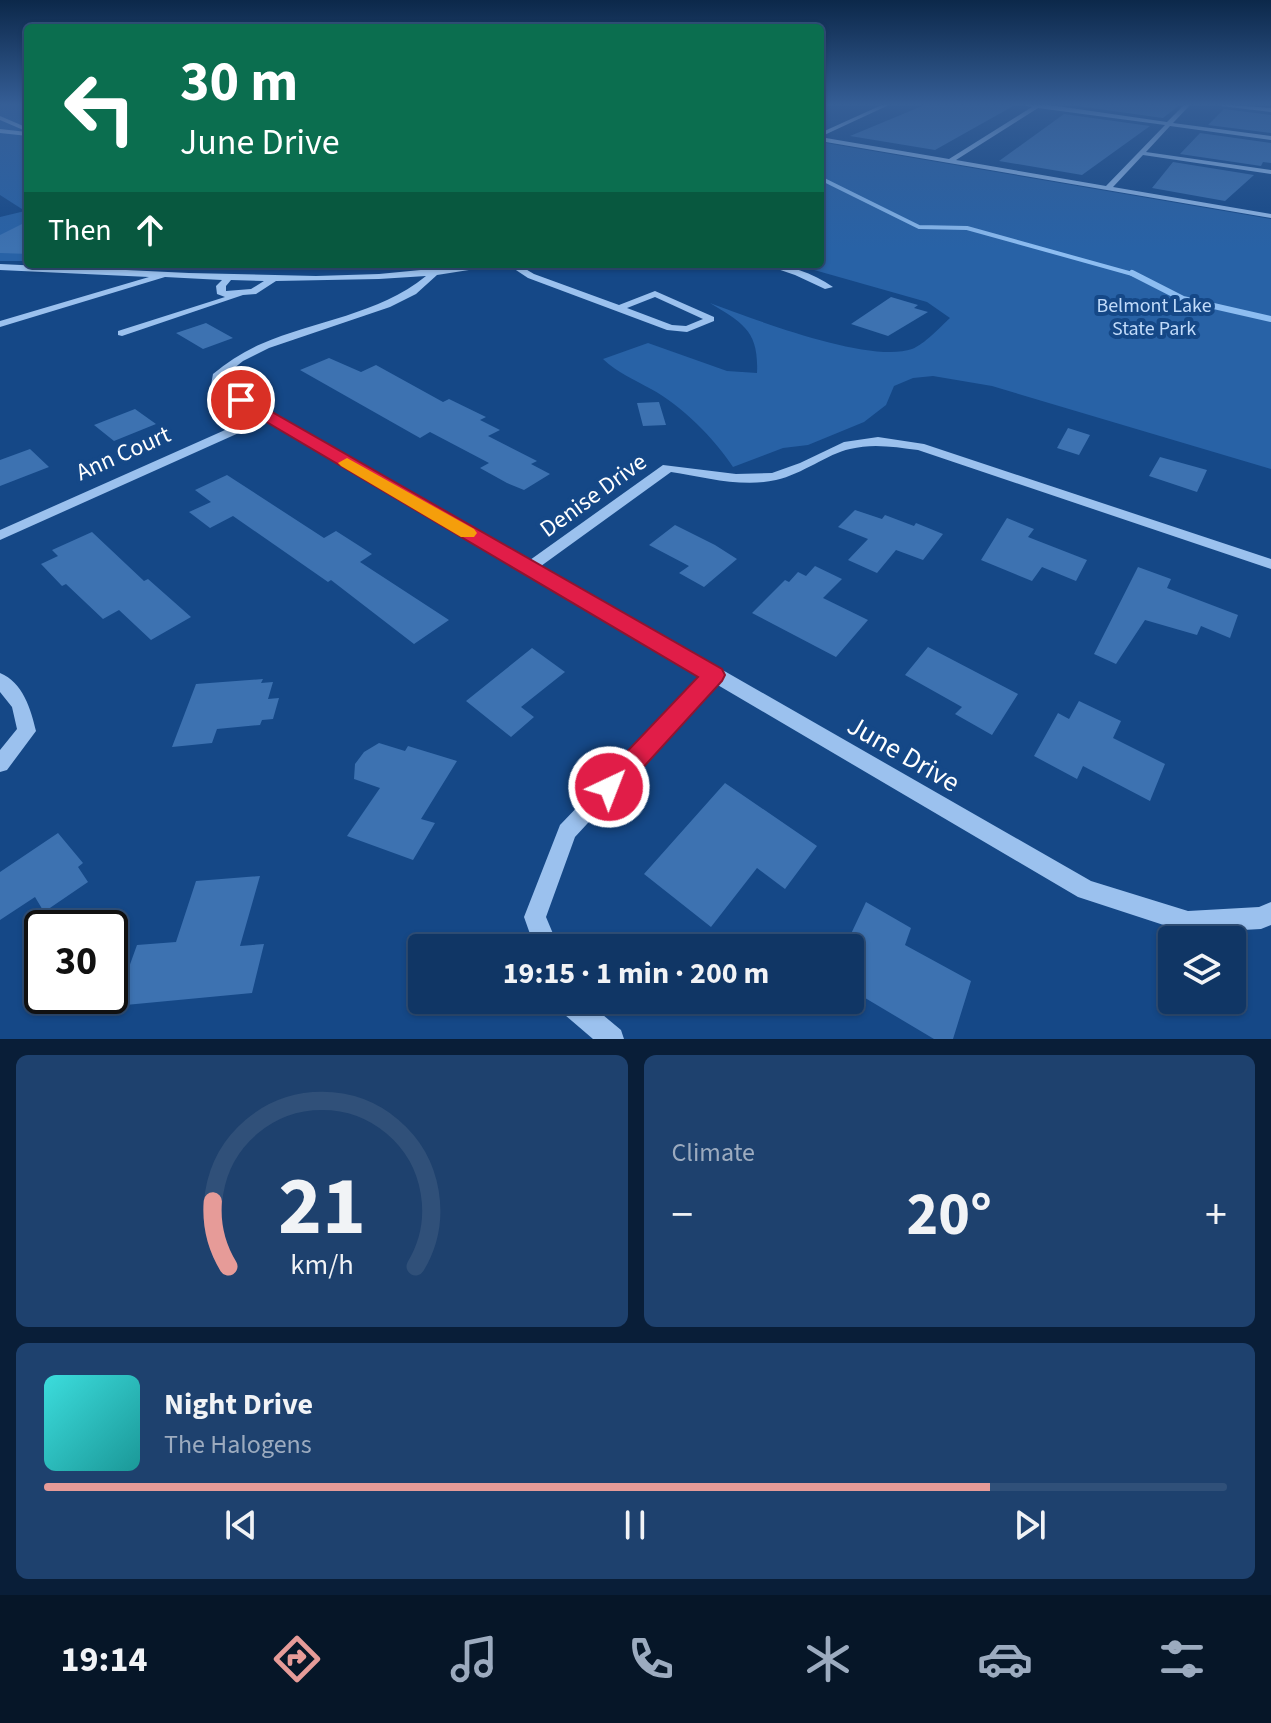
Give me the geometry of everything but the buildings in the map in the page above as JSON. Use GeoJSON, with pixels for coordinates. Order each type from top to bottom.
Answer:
{"type":"FeatureCollection","features":[{"type":"Feature","properties":{"kind":"street"},"geometry":{"type":"LineString","coordinates":[[905,152],[1271,216]]}},
{"type":"Feature","properties":{"kind":"street"},"geometry":{"type":"LineString","coordinates":[[951,161],[964,152]]}},
{"type":"Feature","properties":{"kind":"street"},"geometry":{"type":"LineString","coordinates":[[1108,188],[1141,153],[1271,172]]}},
{"type":"Feature","properties":{"kind":"street"},"geometry":{"type":"LineString","coordinates":[[0,267],[24,268]]}},
{"type":"Feature","properties":{"kind":"street"},"geometry":{"type":"LineString","coordinates":[[29,268],[375,278],[433,275],[478,268]]}},
{"type":"Feature","properties":{"kind":"street"},"geometry":{"type":"LineString","coordinates":[[518,268],[531,276],[679,330],[711,319],[655,294],[620,308]]}},
{"type":"Feature","properties":{"kind":"street"},"geometry":{"type":"LineString","coordinates":[[781,268],[828,287]]}},
{"type":"Feature","properties":{"kind":"street"},"geometry":{"type":"LineString","coordinates":[[0,324],[172,273]]}},
{"type":"Feature","properties":{"kind":"street"},"geometry":{"type":"LineString","coordinates":[[231,275],[220,290],[239,295]]}},
{"type":"Feature","properties":{"kind":"street","name":"Denise Drive"},"geometry":{"type":"LineString","coordinates":[[433,275],[410,294],[248,354],[228,365],[217,376],[217,385],[529,568],[668,468],[736,478],[773,477],[805,466],[844,446],[878,441],[959,457],[1271,564]]}},
{"type":"Feature","properties":{"kind":"street"},"geometry":{"type":"LineString","coordinates":[[122,333],[263,287],[277,276]]}},
{"type":"Feature","properties":{"kind":"street","name":"Ann Court"},"geometry":{"type":"LineString","coordinates":[[0,535],[266,416]]}},
{"type":"Feature","properties":{"kind":"street","name":"June Drive"},"geometry":{"type":"LineString","coordinates":[[529,568],[1086,890],[1188,922],[1261,918],[1271,913]]}},
{"type":"Feature","properties":{"kind":"street"},"geometry":{"type":"LineString","coordinates":[[542,934],[535,917],[567,832],[714,675]]}},
{"type":"Feature","properties":{"kind":"street"},"geometry":{"type":"LineString","coordinates":[[0,680],[20,704],[27,731],[0,764]]}},
{"type":"Feature","properties":{"kind":"street"},"geometry":{"type":"LineString","coordinates":[[583,1014],[612,1039]]}},
{"type":"Feature","properties":{"kind":"green space"},"geometry":{"type":"Polygon","coordinates":[[[0,152],[24,152],[24,210],[0,195],[0,152]]]}},
{"type":"Feature","properties":{"kind":"green space","name":"Belmont Lake State Park"},"geometry":{"type":"Polygon","coordinates":[[[824,152],[881,152],[1271,219],[1271,469],[992,386],[933,376],[913,378],[894,386],[886,405],[864,422],[808,445],[783,448],[733,467],[717,445],[686,414],[603,359],[648,343],[727,371],[757,373],[755,347],[747,330],[732,316],[710,303],[811,338],[841,345],[893,352],[912,349],[950,318],[927,302],[807,268],[824,268],[824,152]]]}},
{"type":"Feature","properties":{"kind":"green space"},"geometry":{"type":"Polygon","coordinates":[[[24,211],[24,261],[0,261],[0,217],[24,211]]]}},
{"type":"Feature","properties":{"kind":"waterway"},"geometry":{"type":"LineString","coordinates":[[824,180],[919,227],[967,228],[1136,275]]}},
{"type":"Feature","properties":{"kind":"waterway"},"geometry":{"type":"LineString","coordinates":[[1132,273],[1136,275]]}},
{"type":"Feature","properties":{"kind":"waterway"},"geometry":{"type":"LineString","coordinates":[[1136,275],[1183,299],[1271,319]]}},
{"type":"Feature","properties":{"kind":"slow traffic"},"geometry":{"type":"LineString","coordinates":[[347,463],[468,533]]}},
{"type":"Feature","properties":{"kind":"route"},"geometry":{"type":"LineString","coordinates":[[241,400],[714,675],[609,787]]}}]}
